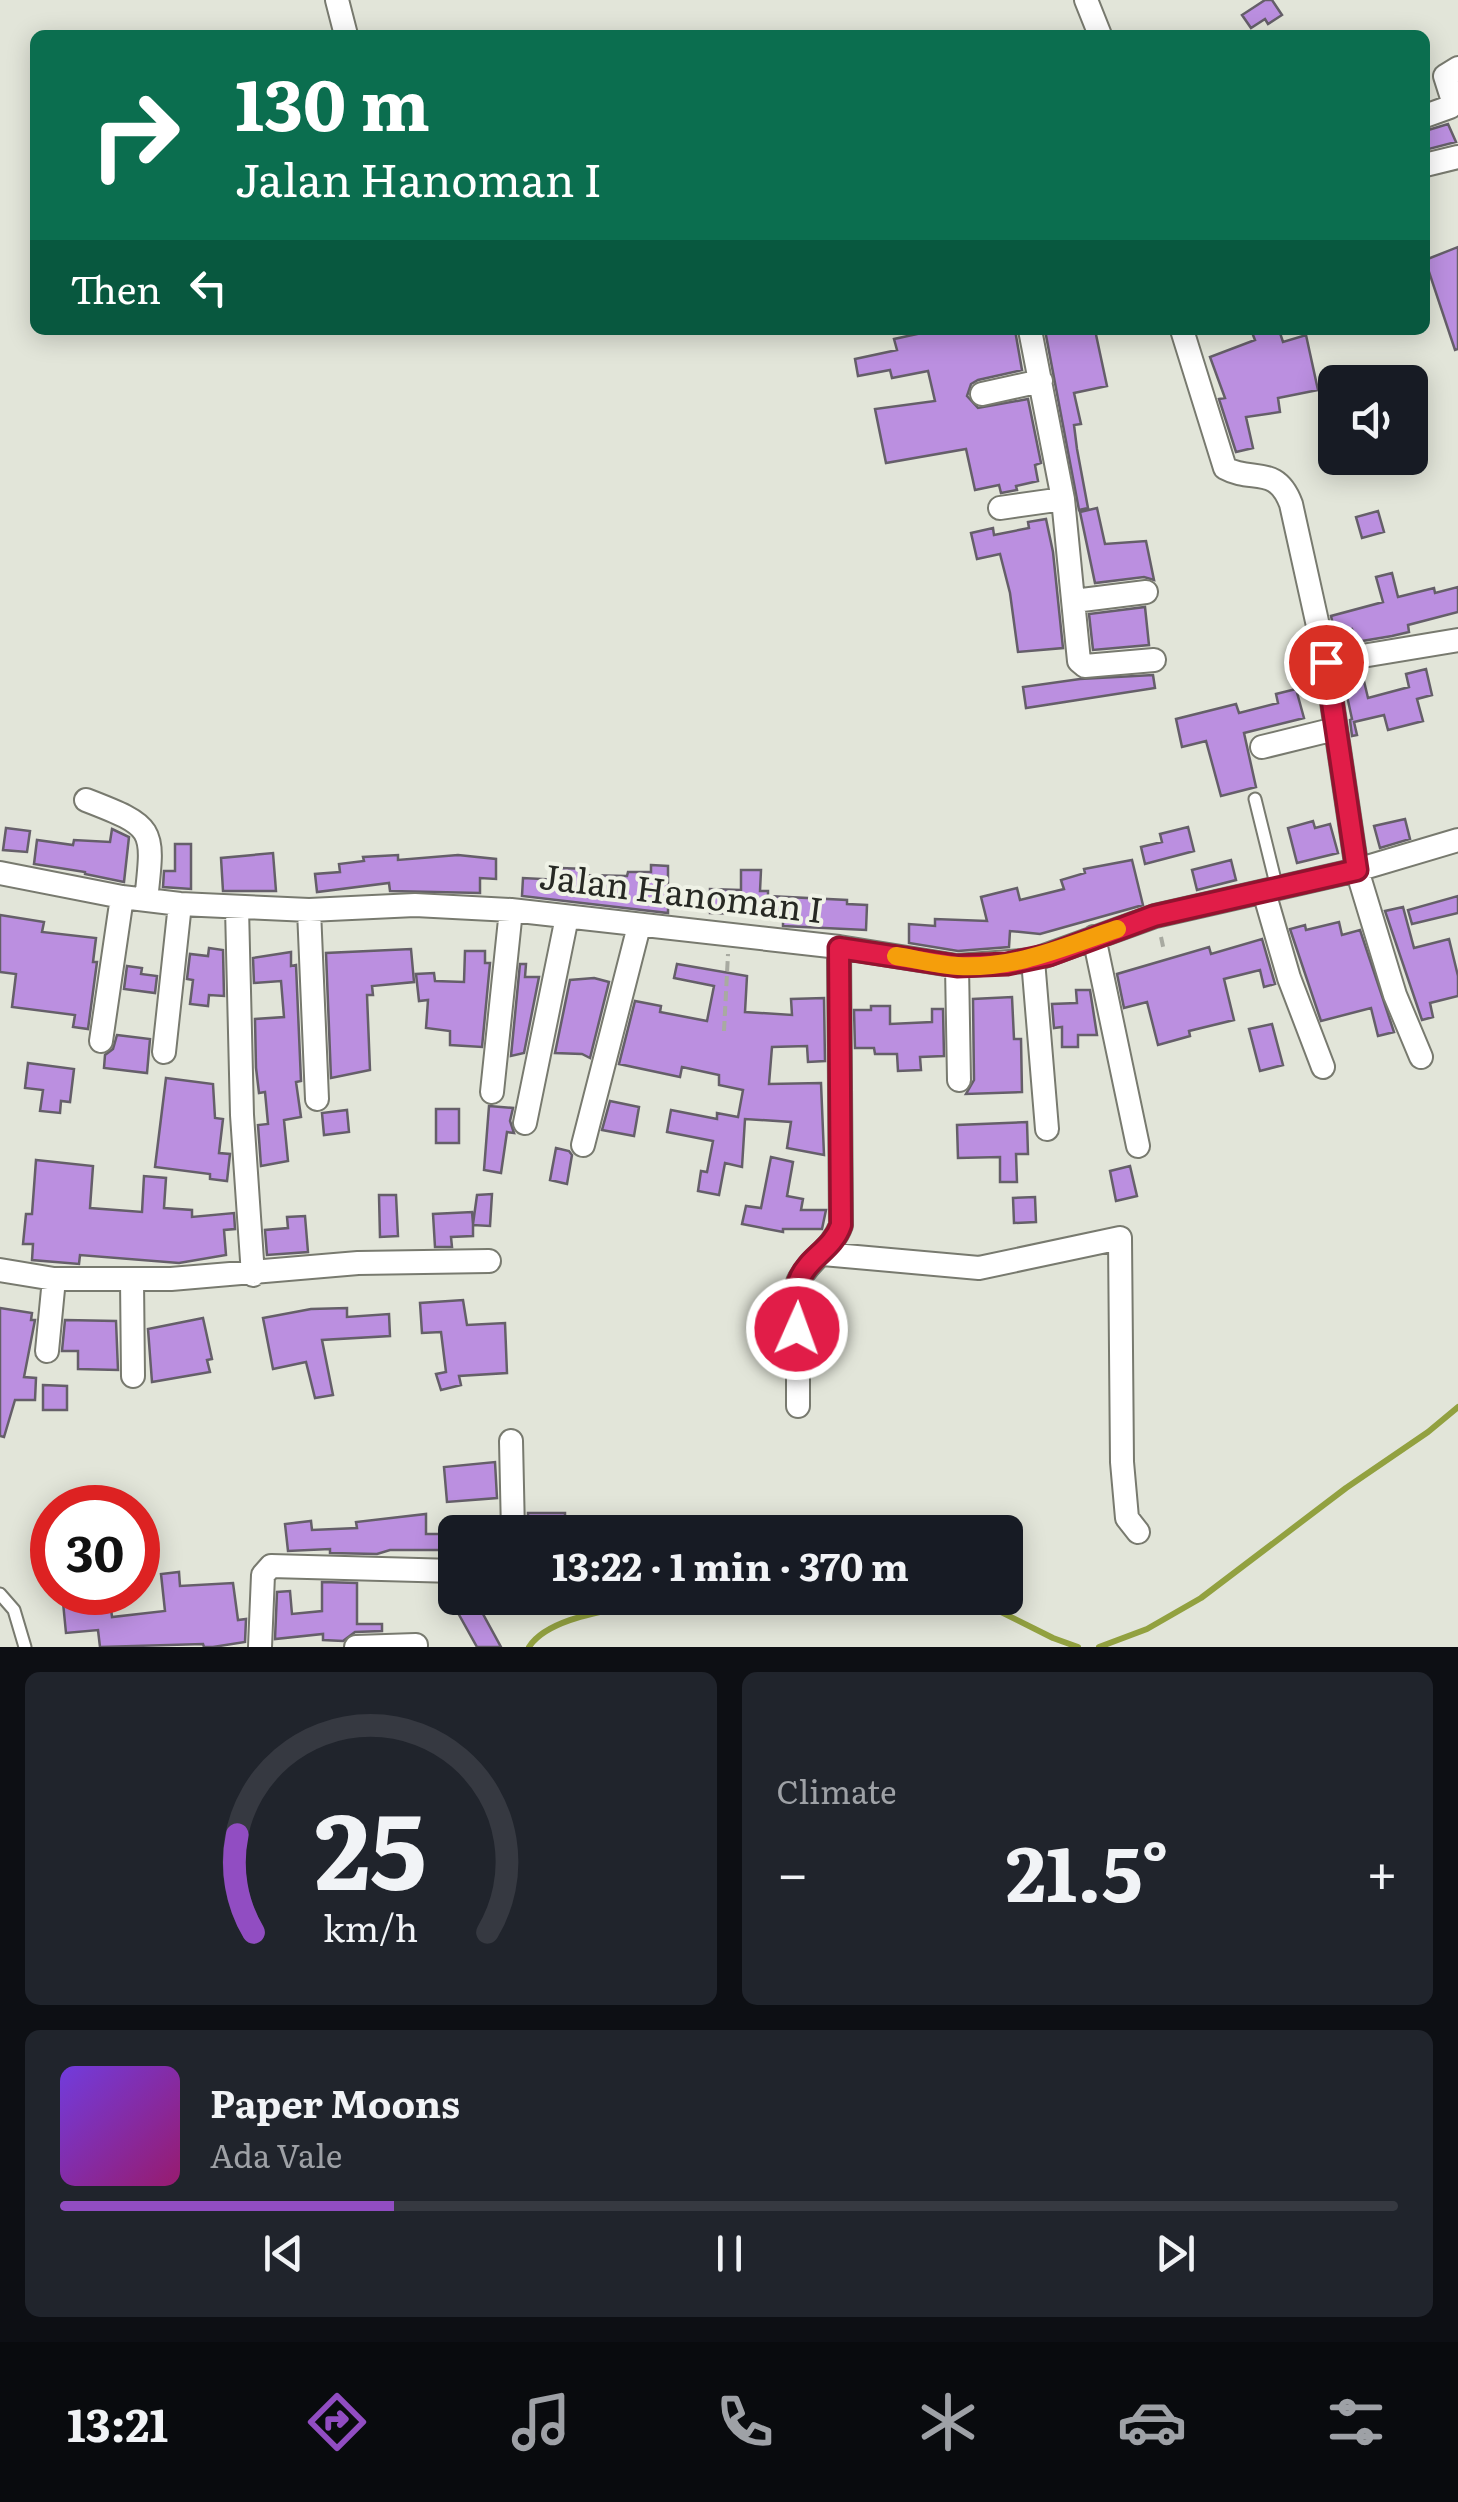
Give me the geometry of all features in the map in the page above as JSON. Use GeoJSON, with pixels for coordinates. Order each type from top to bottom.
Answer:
{"type":"FeatureCollection","features":[{"type":"Feature","properties":{"kind":"street"},"geometry":{"type":"LineString","coordinates":[[337,0],[345,30]]}},
{"type":"Feature","properties":{"kind":"street"},"geometry":{"type":"LineString","coordinates":[[1086,0],[1098,30]]}},
{"type":"Feature","properties":{"kind":"street"},"geometry":{"type":"LineString","coordinates":[[1430,114],[1450,107],[1452,98],[1445,76],[1458,68]]}},
{"type":"Feature","properties":{"kind":"street"},"geometry":{"type":"LineString","coordinates":[[1031,335],[1063,499],[1081,664],[1154,660]]}},
{"type":"Feature","properties":{"kind":"street"},"geometry":{"type":"LineString","coordinates":[[1184,335],[1225,468],[1230,472],[1259,474],[1286,491],[1326,662],[1357,870],[1420,1057]]}},
{"type":"Feature","properties":{"kind":"street"},"geometry":{"type":"LineString","coordinates":[[982,394],[1041,382]]}},
{"type":"Feature","properties":{"kind":"street"},"geometry":{"type":"LineString","coordinates":[[1000,508],[1063,499]]}},
{"type":"Feature","properties":{"kind":"street"},"geometry":{"type":"LineString","coordinates":[[1074,601],[1146,592]]}},
{"type":"Feature","properties":{"kind":"street"},"geometry":{"type":"LineString","coordinates":[[1326,662],[1458,640]]}},
{"type":"Feature","properties":{"kind":"street"},"geometry":{"type":"LineString","coordinates":[[1262,748],[1336,728]]}},
{"type":"Feature","properties":{"kind":"street"},"geometry":{"type":"LineString","coordinates":[[86,800],[122,814],[148,835],[152,848],[146,900]]}},
{"type":"Feature","properties":{"kind":"street","name":"Jalan Hanoman I"},"geometry":{"type":"LineString","coordinates":[[0,873],[180,904],[309,910],[415,905],[511,910],[729,934],[957,966],[1032,960],[1154,916],[1357,870],[1458,840]]}},
{"type":"Feature","properties":{"kind":"street"},"geometry":{"type":"LineString","coordinates":[[1271,890],[1289,978],[1323,1067]]}},
{"type":"Feature","properties":{"kind":"street"},"geometry":{"type":"LineString","coordinates":[[101,1041],[122,897]]}},
{"type":"Feature","properties":{"kind":"street"},"geometry":{"type":"LineString","coordinates":[[164,1052],[180,904]]}},
{"type":"Feature","properties":{"kind":"street"},"geometry":{"type":"LineString","coordinates":[[237,908],[242,1116],[253,1275]]}},
{"type":"Feature","properties":{"kind":"street"},"geometry":{"type":"LineString","coordinates":[[309,910],[316,1099]]}},
{"type":"Feature","properties":{"kind":"street"},"geometry":{"type":"LineString","coordinates":[[492,1092],[511,910]]}},
{"type":"Feature","properties":{"kind":"street"},"geometry":{"type":"LineString","coordinates":[[525,1123],[568,917]]}},
{"type":"Feature","properties":{"kind":"street"},"geometry":{"type":"LineString","coordinates":[[583,1145],[639,926]]}},
{"type":"Feature","properties":{"kind":"street"},"geometry":{"type":"LineString","coordinates":[[1094,937],[1138,1146]]}},
{"type":"Feature","properties":{"kind":"street"},"geometry":{"type":"LineString","coordinates":[[798,1406],[798,1282],[807,1267],[832,1244],[841,1225],[839,948]]}},
{"type":"Feature","properties":{"kind":"street"},"geometry":{"type":"LineString","coordinates":[[1032,960],[1048,1129]]}},
{"type":"Feature","properties":{"kind":"street"},"geometry":{"type":"LineString","coordinates":[[957,966],[958,1080]]}},
{"type":"Feature","properties":{"kind":"street"},"geometry":{"type":"LineString","coordinates":[[822,1254],[980,1268],[1120,1238],[1122,1462],[1127,1518],[1138,1532]]}},
{"type":"Feature","properties":{"kind":"street"},"geometry":{"type":"LineString","coordinates":[[0,1270],[54,1279],[132,1280],[253,1275],[358,1263],[489,1261]]}},
{"type":"Feature","properties":{"kind":"street"},"geometry":{"type":"LineString","coordinates":[[47,1351],[54,1279]]}},
{"type":"Feature","properties":{"kind":"street"},"geometry":{"type":"LineString","coordinates":[[132,1280],[133,1376]]}},
{"type":"Feature","properties":{"kind":"street"},"geometry":{"type":"LineString","coordinates":[[512,1441],[513,1515]]}},
{"type":"Feature","properties":{"kind":"street"},"geometry":{"type":"LineString","coordinates":[[260,1647],[263,1575],[267,1568],[438,1571]]}},
{"type":"Feature","properties":{"kind":"street"},"geometry":{"type":"LineString","coordinates":[[356,1647],[416,1645]]}},
{"type":"Feature","properties":{"kind":"lane"},"geometry":{"type":"LineString","coordinates":[[1255,798],[1271,890]]}},
{"type":"Feature","properties":{"kind":"lane"},"geometry":{"type":"LineString","coordinates":[[0,1594],[14,1610],[25,1647]]}},
{"type":"Feature","properties":{"kind":"path"},"geometry":{"type":"LineString","coordinates":[[724,1030],[729,934]]}},
{"type":"Feature","properties":{"kind":"building"},"geometry":{"type":"Polygon","coordinates":[[[1265,0],[1272,0],[1282,15],[1251,28],[1242,15],[1265,0]]]}},
{"type":"Feature","properties":{"kind":"building"},"geometry":{"type":"Polygon","coordinates":[[[1448,124],[1456,142],[1430,149],[1430,129],[1448,124]]]}},
{"type":"Feature","properties":{"kind":"building"},"geometry":{"type":"Polygon","coordinates":[[[1458,247],[1455,350],[1430,275],[1430,258],[1458,247]]]}},
{"type":"Feature","properties":{"kind":"building"},"geometry":{"type":"Polygon","coordinates":[[[912,335],[1016,335],[1022,370],[978,380],[971,384],[967,396],[978,408],[1028,399],[1041,463],[1035,465],[1038,481],[1001,493],[999,485],[975,490],[966,449],[886,463],[875,409],[935,401],[928,371],[892,378],[890,370],[858,376],[855,359],[897,350],[894,339],[912,335]]]}},
{"type":"Feature","properties":{"kind":"building"},"geometry":{"type":"Polygon","coordinates":[[[1046,335],[1096,335],[1107,386],[1074,393],[1081,424],[1074,425],[1088,508],[1079,510],[1046,335]]]}},
{"type":"Feature","properties":{"kind":"building"},"geometry":{"type":"Polygon","coordinates":[[[1253,335],[1281,335],[1283,342],[1306,335],[1318,390],[1278,398],[1280,412],[1246,417],[1253,448],[1236,452],[1219,399],[1225,398],[1210,357],[1255,340],[1253,335]]]}},
{"type":"Feature","properties":{"kind":"building"},"geometry":{"type":"Polygon","coordinates":[[[1097,508],[1105,544],[1146,541],[1154,580],[1144,577],[1095,583],[1080,512],[1097,508]]]}},
{"type":"Feature","properties":{"kind":"building"},"geometry":{"type":"Polygon","coordinates":[[[1378,511],[1384,532],[1362,538],[1356,517],[1378,511]]]}},
{"type":"Feature","properties":{"kind":"building"},"geometry":{"type":"Polygon","coordinates":[[[1046,519],[1063,648],[1018,652],[1000,554],[977,559],[971,533],[993,528],[994,535],[1029,528],[1028,522],[1046,519]]]}},
{"type":"Feature","properties":{"kind":"building"},"geometry":{"type":"Polygon","coordinates":[[[1392,573],[1398,597],[1458,587],[1458,612],[1408,625],[1409,632],[1392,636],[1356,642],[1352,629],[1335,633],[1331,616],[1383,602],[1376,577],[1392,573]]]}},
{"type":"Feature","properties":{"kind":"building"},"geometry":{"type":"Polygon","coordinates":[[[1145,607],[1149,645],[1093,650],[1089,614],[1145,607]]]}},
{"type":"Feature","properties":{"kind":"building"},"geometry":{"type":"Polygon","coordinates":[[[1426,669],[1432,695],[1417,699],[1423,721],[1388,730],[1384,715],[1354,722],[1357,735],[1352,736],[1344,682],[1363,677],[1368,698],[1409,687],[1406,674],[1426,669]]]}},
{"type":"Feature","properties":{"kind":"building"},"geometry":{"type":"Polygon","coordinates":[[[1153,675],[1155,688],[1026,708],[1023,687],[1153,675]]]}},
{"type":"Feature","properties":{"kind":"building"},"geometry":{"type":"Polygon","coordinates":[[[1296,689],[1304,718],[1244,733],[1256,787],[1221,796],[1206,741],[1182,747],[1176,719],[1236,704],[1239,713],[1278,703],[1276,694],[1296,689]]]}},
{"type":"Feature","properties":{"kind":"building"},"geometry":{"type":"Polygon","coordinates":[[[1405,819],[1410,839],[1380,848],[1374,826],[1405,819]]]}},
{"type":"Feature","properties":{"kind":"building"},"geometry":{"type":"Polygon","coordinates":[[[1313,821],[1315,828],[1330,824],[1338,853],[1297,863],[1288,828],[1313,821]]]}},
{"type":"Feature","properties":{"kind":"building"},"geometry":{"type":"Polygon","coordinates":[[[1188,827],[1194,851],[1145,864],[1141,847],[1162,842],[1160,834],[1188,827]]]}},
{"type":"Feature","properties":{"kind":"building"},"geometry":{"type":"Polygon","coordinates":[[[6,828],[30,831],[27,852],[3,850],[6,828]]]}},
{"type":"Feature","properties":{"kind":"building"},"geometry":{"type":"Polygon","coordinates":[[[112,829],[129,837],[124,882],[34,864],[37,840],[73,845],[74,840],[110,842],[112,829]]]}},
{"type":"Feature","properties":{"kind":"building"},"geometry":{"type":"Polygon","coordinates":[[[175,844],[191,844],[191,889],[163,887],[164,871],[175,871],[175,844]]]}},
{"type":"Feature","properties":{"kind":"building"},"geometry":{"type":"Polygon","coordinates":[[[273,853],[276,891],[223,891],[221,858],[273,853]]]}},
{"type":"Feature","properties":{"kind":"building"},"geometry":{"type":"Polygon","coordinates":[[[398,855],[398,860],[458,855],[496,859],[496,879],[480,878],[480,893],[390,891],[389,883],[317,892],[315,874],[340,872],[339,864],[364,861],[363,857],[398,855]]]}},
{"type":"Feature","properties":{"kind":"building"},"geometry":{"type":"Polygon","coordinates":[[[1132,860],[1143,905],[1040,934],[1010,931],[1009,947],[958,951],[909,943],[909,924],[935,926],[935,919],[987,921],[981,897],[1017,888],[1020,900],[1064,889],[1061,880],[1085,873],[1084,869],[1132,860]]]}},
{"type":"Feature","properties":{"kind":"building"},"geometry":{"type":"Polygon","coordinates":[[[1231,860],[1236,880],[1197,890],[1192,870],[1231,860]]]}},
{"type":"Feature","properties":{"kind":"building"},"geometry":{"type":"Polygon","coordinates":[[[651,865],[668,866],[668,913],[522,896],[523,878],[561,880],[561,868],[586,869],[585,875],[627,876],[628,872],[651,872],[651,865]]]}},
{"type":"Feature","properties":{"kind":"building"},"geometry":{"type":"Polygon","coordinates":[[[741,870],[761,870],[760,891],[768,891],[768,896],[847,900],[847,904],[867,905],[866,930],[783,926],[783,915],[710,913],[710,889],[741,890],[741,870]]]}},
{"type":"Feature","properties":{"kind":"building"},"geometry":{"type":"Polygon","coordinates":[[[1458,896],[1458,913],[1412,924],[1408,910],[1458,896]]]}},
{"type":"Feature","properties":{"kind":"building"},"geometry":{"type":"Polygon","coordinates":[[[1403,907],[1414,948],[1449,939],[1458,976],[1458,996],[1430,1003],[1433,1017],[1422,1020],[1385,911],[1403,907]]]}},
{"type":"Feature","properties":{"kind":"building"},"geometry":{"type":"Polygon","coordinates":[[[0,915],[44,922],[42,932],[96,938],[93,962],[97,962],[88,1029],[73,1027],[75,1015],[12,1007],[16,974],[0,972],[0,915]]]}},
{"type":"Feature","properties":{"kind":"building"},"geometry":{"type":"Polygon","coordinates":[[[1339,922],[1342,935],[1360,930],[1394,1032],[1378,1036],[1371,1008],[1321,1021],[1290,929],[1305,925],[1306,930],[1339,922]]]}},
{"type":"Feature","properties":{"kind":"building"},"geometry":{"type":"Polygon","coordinates":[[[1262,939],[1275,984],[1264,987],[1260,970],[1224,979],[1234,1020],[1189,1031],[1190,1036],[1158,1045],[1147,1002],[1124,1008],[1117,974],[1209,947],[1211,954],[1262,939]]]}},
{"type":"Feature","properties":{"kind":"building"},"geometry":{"type":"Polygon","coordinates":[[[209,948],[223,950],[224,996],[209,995],[208,1006],[190,1004],[190,954],[208,956],[209,948]]]}},
{"type":"Feature","properties":{"kind":"building"},"geometry":{"type":"Polygon","coordinates":[[[411,949],[414,982],[372,986],[373,995],[367,995],[370,1070],[331,1078],[326,953],[411,949]]]}},
{"type":"Feature","properties":{"kind":"building"},"geometry":{"type":"Polygon","coordinates":[[[465,951],[485,951],[485,963],[490,963],[482,1047],[450,1045],[450,1031],[426,1028],[428,1000],[419,1001],[416,974],[434,973],[435,981],[464,982],[465,951]]]}},
{"type":"Feature","properties":{"kind":"building"},"geometry":{"type":"Polygon","coordinates":[[[291,952],[291,966],[296,965],[301,1081],[296,1082],[301,1117],[284,1120],[288,1161],[261,1166],[258,1125],[268,1124],[265,1092],[259,1093],[255,1019],[284,1017],[281,981],[254,983],[253,958],[291,952]]]}},
{"type":"Feature","properties":{"kind":"building"},"geometry":{"type":"Polygon","coordinates":[[[520,964],[526,964],[525,977],[539,977],[524,1053],[511,1056],[520,964]]]}},
{"type":"Feature","properties":{"kind":"building"},"geometry":{"type":"Polygon","coordinates":[[[677,964],[747,976],[745,1012],[792,1015],[791,999],[824,998],[825,1061],[808,1062],[807,1046],[772,1047],[769,1084],[821,1083],[824,1155],[787,1148],[791,1122],[745,1119],[742,1167],[725,1163],[719,1195],[698,1191],[701,1171],[707,1172],[713,1141],[667,1132],[671,1110],[717,1119],[717,1113],[738,1117],[743,1090],[719,1085],[719,1075],[682,1067],[680,1077],[619,1064],[635,1001],[661,1006],[660,1012],[707,1021],[714,986],[674,978],[677,964]]]}},
{"type":"Feature","properties":{"kind":"building"},"geometry":{"type":"Polygon","coordinates":[[[127,966],[142,968],[141,974],[157,976],[155,993],[124,989],[127,966]]]}},
{"type":"Feature","properties":{"kind":"building"},"geometry":{"type":"Polygon","coordinates":[[[594,978],[609,982],[590,1058],[555,1053],[570,980],[594,978]]]}},
{"type":"Feature","properties":{"kind":"building"},"geometry":{"type":"Polygon","coordinates":[[[1076,990],[1090,990],[1097,1035],[1078,1035],[1078,1047],[1062,1047],[1062,1027],[1054,1028],[1052,1004],[1077,1003],[1076,990]]]}},
{"type":"Feature","properties":{"kind":"building"},"geometry":{"type":"Polygon","coordinates":[[[1012,997],[1014,1039],[1021,1039],[1022,1092],[966,1094],[974,1080],[973,999],[1012,997]]]}},
{"type":"Feature","properties":{"kind":"building"},"geometry":{"type":"Polygon","coordinates":[[[871,1006],[890,1006],[890,1024],[932,1022],[932,1009],[943,1009],[944,1056],[920,1057],[921,1070],[898,1071],[897,1054],[875,1054],[874,1048],[855,1048],[854,1010],[871,1010],[871,1006]]]}},
{"type":"Feature","properties":{"kind":"building"},"geometry":{"type":"Polygon","coordinates":[[[1272,1024],[1283,1065],[1260,1071],[1249,1029],[1272,1024]]]}},
{"type":"Feature","properties":{"kind":"building"},"geometry":{"type":"Polygon","coordinates":[[[117,1035],[150,1039],[147,1073],[104,1068],[105,1055],[113,1049],[117,1035]]]}},
{"type":"Feature","properties":{"kind":"building"},"geometry":{"type":"Polygon","coordinates":[[[28,1063],[74,1069],[70,1102],[61,1101],[60,1113],[40,1111],[43,1090],[25,1088],[28,1063]]]}},
{"type":"Feature","properties":{"kind":"building"},"geometry":{"type":"Polygon","coordinates":[[[166,1078],[213,1084],[215,1118],[223,1119],[219,1153],[230,1154],[227,1181],[210,1179],[210,1174],[155,1167],[166,1078]]]}},
{"type":"Feature","properties":{"kind":"building"},"geometry":{"type":"Polygon","coordinates":[[[610,1101],[639,1107],[634,1136],[602,1130],[610,1101]]]}},
{"type":"Feature","properties":{"kind":"building"},"geometry":{"type":"Polygon","coordinates":[[[489,1106],[513,1108],[510,1121],[514,1133],[507,1132],[501,1173],[484,1170],[489,1106]]]}},
{"type":"Feature","properties":{"kind":"building"},"geometry":{"type":"Polygon","coordinates":[[[436,1109],[459,1109],[459,1143],[436,1143],[436,1109]]]}},
{"type":"Feature","properties":{"kind":"building"},"geometry":{"type":"Polygon","coordinates":[[[347,1110],[349,1132],[324,1135],[322,1113],[347,1110]]]}},
{"type":"Feature","properties":{"kind":"building"},"geometry":{"type":"Polygon","coordinates":[[[1027,1122],[1028,1154],[1016,1154],[1017,1182],[1000,1182],[1000,1157],[958,1158],[957,1125],[1027,1122]]]}},
{"type":"Feature","properties":{"kind":"building"},"geometry":{"type":"Polygon","coordinates":[[[556,1148],[572,1155],[567,1184],[550,1180],[556,1148]]]}},
{"type":"Feature","properties":{"kind":"building"},"geometry":{"type":"Polygon","coordinates":[[[771,1157],[793,1162],[787,1196],[803,1199],[801,1210],[826,1210],[822,1229],[783,1232],[742,1224],[746,1206],[761,1208],[771,1157]]]}},
{"type":"Feature","properties":{"kind":"building"},"geometry":{"type":"Polygon","coordinates":[[[36,1160],[93,1166],[90,1208],[142,1212],[144,1176],[166,1178],[164,1208],[192,1210],[192,1217],[234,1213],[235,1229],[224,1230],[226,1255],[179,1263],[80,1255],[79,1264],[32,1260],[33,1244],[23,1244],[26,1214],[32,1214],[36,1160]]]}},
{"type":"Feature","properties":{"kind":"building"},"geometry":{"type":"Polygon","coordinates":[[[1130,1166],[1137,1196],[1116,1201],[1110,1171],[1130,1166]]]}},
{"type":"Feature","properties":{"kind":"building"},"geometry":{"type":"Polygon","coordinates":[[[492,1194],[490,1226],[473,1225],[473,1236],[451,1237],[452,1247],[435,1247],[433,1214],[472,1212],[473,1224],[477,1195],[492,1194]]]}},
{"type":"Feature","properties":{"kind":"building"},"geometry":{"type":"Polygon","coordinates":[[[379,1195],[396,1195],[398,1236],[380,1237],[379,1195]]]}},
{"type":"Feature","properties":{"kind":"building"},"geometry":{"type":"Polygon","coordinates":[[[1035,1197],[1036,1222],[1014,1223],[1013,1198],[1035,1197]]]}},
{"type":"Feature","properties":{"kind":"building"},"geometry":{"type":"Polygon","coordinates":[[[305,1216],[308,1252],[267,1255],[265,1230],[288,1228],[287,1217],[305,1216]]]}},
{"type":"Feature","properties":{"kind":"building"},"geometry":{"type":"Polygon","coordinates":[[[463,1300],[467,1325],[505,1323],[507,1373],[459,1376],[461,1385],[441,1390],[436,1374],[446,1372],[441,1332],[422,1333],[420,1303],[463,1300]]]}},
{"type":"Feature","properties":{"kind":"building"},"geometry":{"type":"Polygon","coordinates":[[[0,1308],[32,1313],[31,1320],[35,1320],[24,1377],[36,1378],[35,1400],[15,1400],[4,1437],[0,1436],[0,1308]]]}},
{"type":"Feature","properties":{"kind":"building"},"geometry":{"type":"Polygon","coordinates":[[[347,1308],[347,1317],[389,1314],[390,1336],[322,1340],[333,1395],[315,1398],[306,1362],[273,1369],[263,1318],[311,1309],[347,1308]]]}},
{"type":"Feature","properties":{"kind":"building"},"geometry":{"type":"Polygon","coordinates":[[[203,1318],[212,1359],[207,1360],[210,1372],[152,1382],[148,1329],[203,1318]]]}},
{"type":"Feature","properties":{"kind":"building"},"geometry":{"type":"Polygon","coordinates":[[[65,1320],[116,1321],[118,1370],[78,1369],[78,1351],[62,1351],[65,1320]]]}},
{"type":"Feature","properties":{"kind":"building"},"geometry":{"type":"Polygon","coordinates":[[[43,1385],[67,1386],[67,1410],[43,1410],[43,1385]]]}},
{"type":"Feature","properties":{"kind":"building"},"geometry":{"type":"Polygon","coordinates":[[[495,1462],[497,1498],[447,1502],[444,1467],[495,1462]]]}},
{"type":"Feature","properties":{"kind":"building"},"geometry":{"type":"Polygon","coordinates":[[[528,1513],[565,1513],[565,1515],[528,1513]]]}},
{"type":"Feature","properties":{"kind":"building"},"geometry":{"type":"Polygon","coordinates":[[[426,1514],[426,1534],[438,1534],[438,1550],[390,1550],[377,1554],[330,1553],[330,1549],[288,1551],[285,1524],[311,1521],[312,1530],[357,1528],[356,1522],[426,1514]]]}},
{"type":"Feature","properties":{"kind":"building"},"geometry":{"type":"Polygon","coordinates":[[[179,1572],[180,1586],[233,1583],[238,1620],[246,1619],[245,1642],[213,1647],[100,1647],[98,1630],[66,1633],[64,1615],[160,1615],[165,1611],[161,1574],[179,1572]]]}},
{"type":"Feature","properties":{"kind":"building"},"geometry":{"type":"Polygon","coordinates":[[[322,1582],[357,1583],[357,1624],[382,1624],[382,1631],[355,1632],[343,1641],[323,1640],[323,1634],[275,1639],[277,1592],[290,1591],[292,1614],[322,1611],[322,1582]]]}},
{"type":"Feature","properties":{"kind":"building"},"geometry":{"type":"Polygon","coordinates":[[[459,1615],[483,1615],[501,1647],[477,1647],[459,1615]]]}},
{"type":"Feature","properties":{"kind":"waterway"},"geometry":{"type":"LineString","coordinates":[[1099,1647],[1147,1629],[1201,1598],[1458,1407]]}},
{"type":"Feature","properties":{"kind":"waterway"},"geometry":{"type":"LineString","coordinates":[[529,1647],[553,1627],[587,1615]]}},
{"type":"Feature","properties":{"kind":"waterway"},"geometry":{"type":"LineString","coordinates":[[1007,1615],[1078,1647]]}},
{"type":"Feature","properties":{"kind":"slow traffic"},"geometry":{"type":"LineString","coordinates":[[896,956],[957,966],[1007,964],[1049,955],[1117,929]]}},
{"type":"Feature","properties":{"kind":"route"},"geometry":{"type":"LineString","coordinates":[[797,1329],[798,1282],[807,1267],[832,1244],[841,1225],[839,948],[957,966],[1007,964],[1049,955],[1154,916],[1357,870],[1326,662]]}}]}
